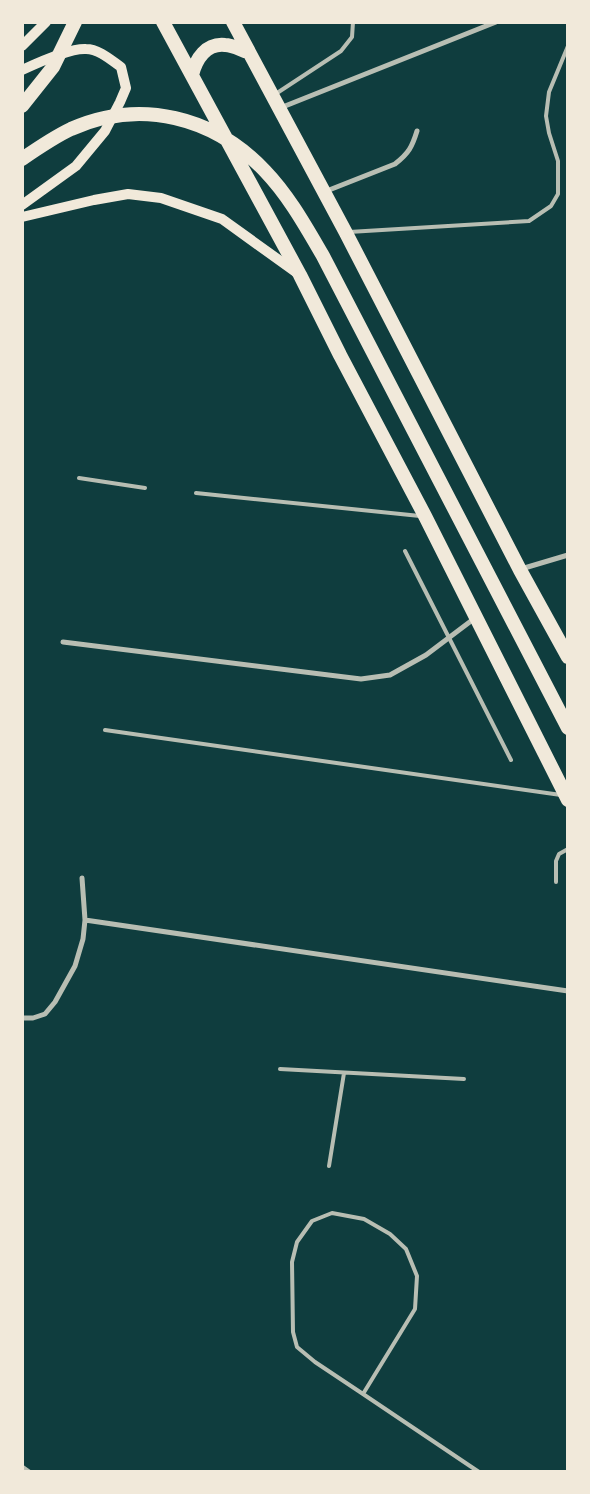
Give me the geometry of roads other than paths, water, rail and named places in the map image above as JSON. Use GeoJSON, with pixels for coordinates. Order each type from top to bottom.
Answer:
{"type":"FeatureCollection","features":[{"type":"Feature","properties":{"kind":"highway"},"geometry":{"type":"LineString","coordinates":[[22,106],[53,67],[75,22]]}},
{"type":"Feature","properties":{"kind":"highway"},"geometry":{"type":"LineString","coordinates":[[163,22],[300,275],[425,516],[566,798]]}},
{"type":"Feature","properties":{"kind":"highway"},"geometry":{"type":"LineString","coordinates":[[233,22],[346,233],[520,570],[568,657]]}},
{"type":"Feature","properties":{"kind":"highway"},"geometry":{"type":"LineString","coordinates":[[192,75],[195,62],[210,48],[226,44],[248,52]]}},
{"type":"Feature","properties":{"kind":"highway"},"geometry":{"type":"LineString","coordinates":[[22,159],[43,144],[71,129],[103,118],[118,115],[164,115],[208,129],[230,142],[266,172],[295,210],[323,256],[568,728]]}},
{"type":"Feature","properties":{"kind":"main road"},"geometry":{"type":"LineString","coordinates":[[22,46],[46,22]]}},
{"type":"Feature","properties":{"kind":"main road"},"geometry":{"type":"LineString","coordinates":[[22,70],[65,53],[86,49],[103,54],[121,66],[126,88],[105,130],[76,166],[22,205]]}},
{"type":"Feature","properties":{"kind":"main road"},"geometry":{"type":"LineString","coordinates":[[22,217],[128,194],[161,198],[222,219],[300,275]]}},
{"type":"Feature","properties":{"kind":"street"},"geometry":{"type":"LineString","coordinates":[[276,102],[496,22]]}},
{"type":"Feature","properties":{"kind":"street"},"geometry":{"type":"LineString","coordinates":[[324,192],[395,164],[411,148],[417,131]]}},
{"type":"Feature","properties":{"kind":"street"},"geometry":{"type":"LineString","coordinates":[[520,570],[568,555]]}},
{"type":"Feature","properties":{"kind":"street"},"geometry":{"type":"LineString","coordinates":[[63,642],[361,679],[390,675],[426,655],[476,617]]}},
{"type":"Feature","properties":{"kind":"street"},"geometry":{"type":"LineString","coordinates":[[22,1018],[34,1018],[45,1014],[55,1002],[76,966],[83,939],[85,920],[82,878]]}},
{"type":"Feature","properties":{"kind":"street"},"geometry":{"type":"LineString","coordinates":[[85,920],[568,990]]}},
{"type":"Feature","properties":{"kind":"street"},"geometry":{"type":"LineString","coordinates":[[22,1467],[29,1472]]}},
{"type":"Feature","properties":{"kind":"lane"},"geometry":{"type":"LineString","coordinates":[[276,102],[341,51],[352,37],[353,22]]}},
{"type":"Feature","properties":{"kind":"lane"},"geometry":{"type":"LineString","coordinates":[[346,233],[529,221],[551,206],[558,194],[558,161],[549,134],[546,116],[549,92],[568,46]]}},
{"type":"Feature","properties":{"kind":"lane"},"geometry":{"type":"LineString","coordinates":[[79,478],[145,488]]}},
{"type":"Feature","properties":{"kind":"lane"},"geometry":{"type":"LineString","coordinates":[[196,493],[425,516]]}},
{"type":"Feature","properties":{"kind":"lane"},"geometry":{"type":"LineString","coordinates":[[405,551],[511,760]]}},
{"type":"Feature","properties":{"kind":"lane"},"geometry":{"type":"LineString","coordinates":[[105,730],[566,798]]}},
{"type":"Feature","properties":{"kind":"lane"},"geometry":{"type":"LineString","coordinates":[[556,882],[556,861],[559,854],[568,849]]}},
{"type":"Feature","properties":{"kind":"lane"},"geometry":{"type":"LineString","coordinates":[[280,1069],[464,1079]]}},
{"type":"Feature","properties":{"kind":"lane"},"geometry":{"type":"LineString","coordinates":[[329,1166],[344,1073]]}},
{"type":"Feature","properties":{"kind":"lane"},"geometry":{"type":"LineString","coordinates":[[363,1394],[415,1309],[417,1276],[406,1249],[390,1234],[364,1219],[332,1213],[312,1221],[297,1242],[292,1262],[294,1332],[297,1347],[315,1362],[479,1472]]}}]}
